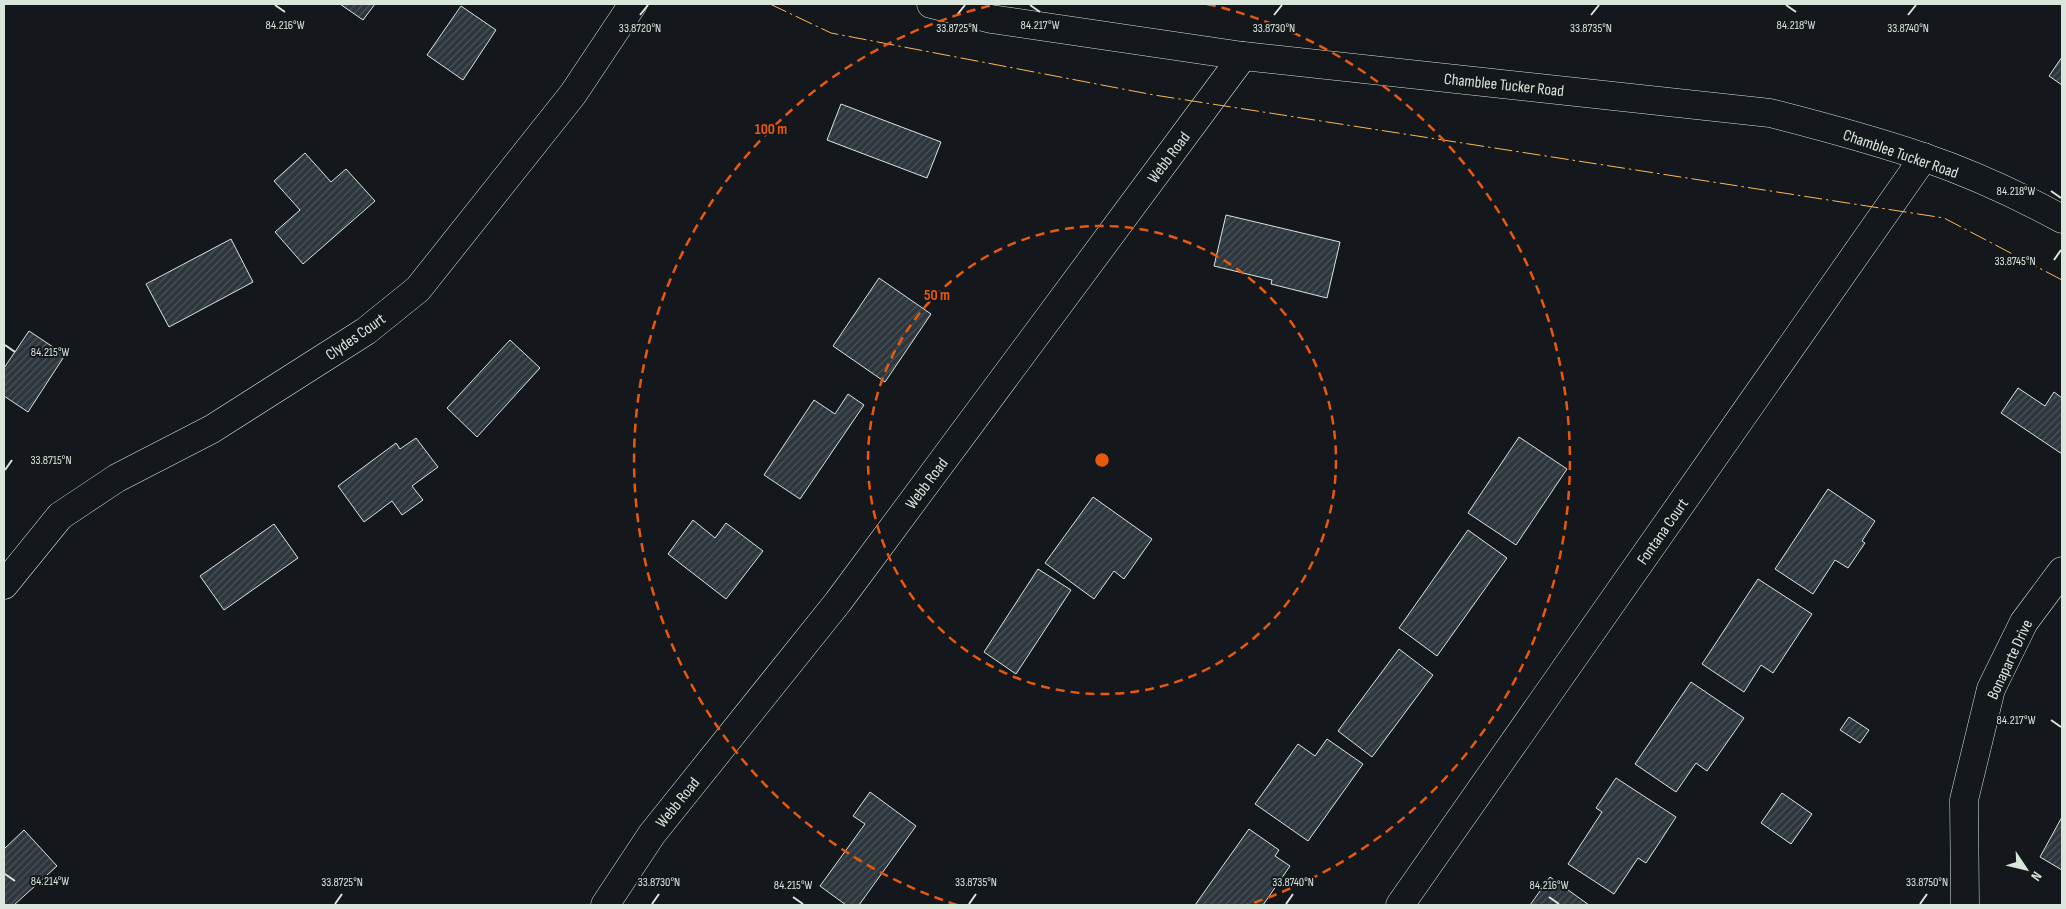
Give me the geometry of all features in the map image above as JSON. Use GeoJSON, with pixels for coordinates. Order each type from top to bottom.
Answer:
{"type":"FeatureCollection","features":[{"type":"Feature","properties":{"kind":"street","name":"Clydes Court"},"geometry":{"type":"LineString","coordinates":[[4,585],[60,516],[118,478],[212,429],[358,337],[418,289],[573,94],[633,4]]}},
{"type":"Feature","properties":{"kind":"street","name":"Chamblee Tucker Road"},"geometry":{"type":"LineString","coordinates":[[931,4],[991,18],[1243,56],[1770,112],[1924,157],[1990,184],[2062,219]]}},
{"type":"Feature","properties":{"kind":"street","name":"Webb Road"},"geometry":{"type":"LineString","coordinates":[[605,905],[652,834],[838,602],[1243,56]]}},
{"type":"Feature","properties":{"kind":"street","name":"Fontana Court"},"geometry":{"type":"LineString","coordinates":[[1400,905],[1924,157]]}},
{"type":"Feature","properties":{"kind":"street","name":"Bonaparte Drive"},"geometry":{"type":"LineString","coordinates":[[1965,905],[1964,800],[1991,689],[2024,622],[2062,571]]}},
{"type":"Feature","properties":{"kind":"building"},"geometry":{"type":"Polygon","coordinates":[[[340,4],[375,4],[363,20],[340,4]]]}},
{"type":"Feature","properties":{"kind":"building"},"geometry":{"type":"Polygon","coordinates":[[[461,6],[496,30],[463,80],[427,55],[461,6]]]}},
{"type":"Feature","properties":{"kind":"building"},"geometry":{"type":"Polygon","coordinates":[[[2062,57],[2062,85],[2049,76],[2062,57]]]}},
{"type":"Feature","properties":{"kind":"building"},"geometry":{"type":"Polygon","coordinates":[[[841,104],[941,142],[927,178],[827,140],[841,104]]]}},
{"type":"Feature","properties":{"kind":"building"},"geometry":{"type":"Polygon","coordinates":[[[305,153],[331,182],[346,169],[375,201],[303,264],[275,232],[300,210],[274,181],[305,153]]]}},
{"type":"Feature","properties":{"kind":"building"},"geometry":{"type":"Polygon","coordinates":[[[1226,215],[1340,242],[1327,298],[1271,284],[1272,280],[1214,266],[1226,215]]]}},
{"type":"Feature","properties":{"kind":"building"},"geometry":{"type":"Polygon","coordinates":[[[231,239],[253,282],[169,327],[146,284],[231,239]]]}},
{"type":"Feature","properties":{"kind":"building"},"geometry":{"type":"Polygon","coordinates":[[[879,278],[931,314],[885,382],[833,346],[879,278]]]}},
{"type":"Feature","properties":{"kind":"building"},"geometry":{"type":"Polygon","coordinates":[[[29,331],[65,355],[28,412],[4,396],[4,368],[29,331]]]}},
{"type":"Feature","properties":{"kind":"building"},"geometry":{"type":"Polygon","coordinates":[[[510,340],[540,368],[477,437],[447,408],[510,340]]]}},
{"type":"Feature","properties":{"kind":"building"},"geometry":{"type":"Polygon","coordinates":[[[2018,388],[2045,406],[2054,392],[2062,398],[2062,454],[2001,413],[2018,388]]]}},
{"type":"Feature","properties":{"kind":"building"},"geometry":{"type":"Polygon","coordinates":[[[848,394],[864,405],[800,499],[764,475],[814,400],[835,414],[848,394]]]}},
{"type":"Feature","properties":{"kind":"building"},"geometry":{"type":"Polygon","coordinates":[[[1519,437],[1567,469],[1516,545],[1468,513],[1519,437]]]}},
{"type":"Feature","properties":{"kind":"building"},"geometry":{"type":"Polygon","coordinates":[[[416,438],[438,467],[412,486],[423,500],[402,515],[392,501],[364,522],[338,486],[396,443],[400,449],[416,438]]]}},
{"type":"Feature","properties":{"kind":"building"},"geometry":{"type":"Polygon","coordinates":[[[1828,489],[1875,521],[1862,541],[1865,543],[1848,568],[1835,560],[1813,594],[1775,569],[1828,489]]]}},
{"type":"Feature","properties":{"kind":"building"},"geometry":{"type":"Polygon","coordinates":[[[1093,497],[1152,539],[1124,579],[1114,571],[1094,599],[1045,563],[1093,497]]]}},
{"type":"Feature","properties":{"kind":"building"},"geometry":{"type":"Polygon","coordinates":[[[693,520],[715,538],[726,523],[763,551],[726,599],[668,554],[693,520]]]}},
{"type":"Feature","properties":{"kind":"building"},"geometry":{"type":"Polygon","coordinates":[[[274,524],[298,558],[224,610],[200,576],[274,524]]]}},
{"type":"Feature","properties":{"kind":"building"},"geometry":{"type":"Polygon","coordinates":[[[1468,530],[1507,558],[1437,656],[1399,628],[1468,530]]]}},
{"type":"Feature","properties":{"kind":"building"},"geometry":{"type":"Polygon","coordinates":[[[1038,569],[1071,590],[1016,674],[984,652],[1038,569]]]}},
{"type":"Feature","properties":{"kind":"building"},"geometry":{"type":"Polygon","coordinates":[[[1758,579],[1812,614],[1773,673],[1761,665],[1744,692],[1702,664],[1758,579]]]}},
{"type":"Feature","properties":{"kind":"building"},"geometry":{"type":"Polygon","coordinates":[[[1399,649],[1433,675],[1372,757],[1338,731],[1399,649]]]}},
{"type":"Feature","properties":{"kind":"building"},"geometry":{"type":"Polygon","coordinates":[[[1691,682],[1744,718],[1707,771],[1696,763],[1676,792],[1635,764],[1691,682]]]}},
{"type":"Feature","properties":{"kind":"building"},"geometry":{"type":"Polygon","coordinates":[[[1849,717],[1869,730],[1860,743],[1840,730],[1849,717]]]}},
{"type":"Feature","properties":{"kind":"building"},"geometry":{"type":"Polygon","coordinates":[[[1327,739],[1363,764],[1308,841],[1255,804],[1298,744],[1315,756],[1327,739]]]}},
{"type":"Feature","properties":{"kind":"building"},"geometry":{"type":"Polygon","coordinates":[[[1616,778],[1676,817],[1646,863],[1638,858],[1614,894],[1568,864],[1602,812],[1596,808],[1616,778]]]}},
{"type":"Feature","properties":{"kind":"building"},"geometry":{"type":"Polygon","coordinates":[[[870,792],[916,826],[859,905],[846,905],[820,886],[865,824],[853,816],[870,792]]]}},
{"type":"Feature","properties":{"kind":"building"},"geometry":{"type":"Polygon","coordinates":[[[1782,793],[1812,814],[1791,844],[1761,823],[1782,793]]]}},
{"type":"Feature","properties":{"kind":"building"},"geometry":{"type":"Polygon","coordinates":[[[2062,817],[2062,870],[2040,857],[2062,817]]]}},
{"type":"Feature","properties":{"kind":"building"},"geometry":{"type":"Polygon","coordinates":[[[1249,829],[1279,850],[1275,856],[1290,866],[1263,905],[1195,905],[1249,829]]]}},
{"type":"Feature","properties":{"kind":"building"},"geometry":{"type":"Polygon","coordinates":[[[24,830],[57,866],[14,905],[4,905],[4,849],[24,830]]]}},
{"type":"Feature","properties":{"kind":"building"},"geometry":{"type":"Polygon","coordinates":[[[1550,877],[1589,905],[1530,905],[1550,877]]]}},
{"type":"Feature","properties":{"kind":"power"},"geometry":{"type":"LineString","coordinates":[[770,4],[831,33],[1154,95],[1944,218],[2062,280]]}}]}
